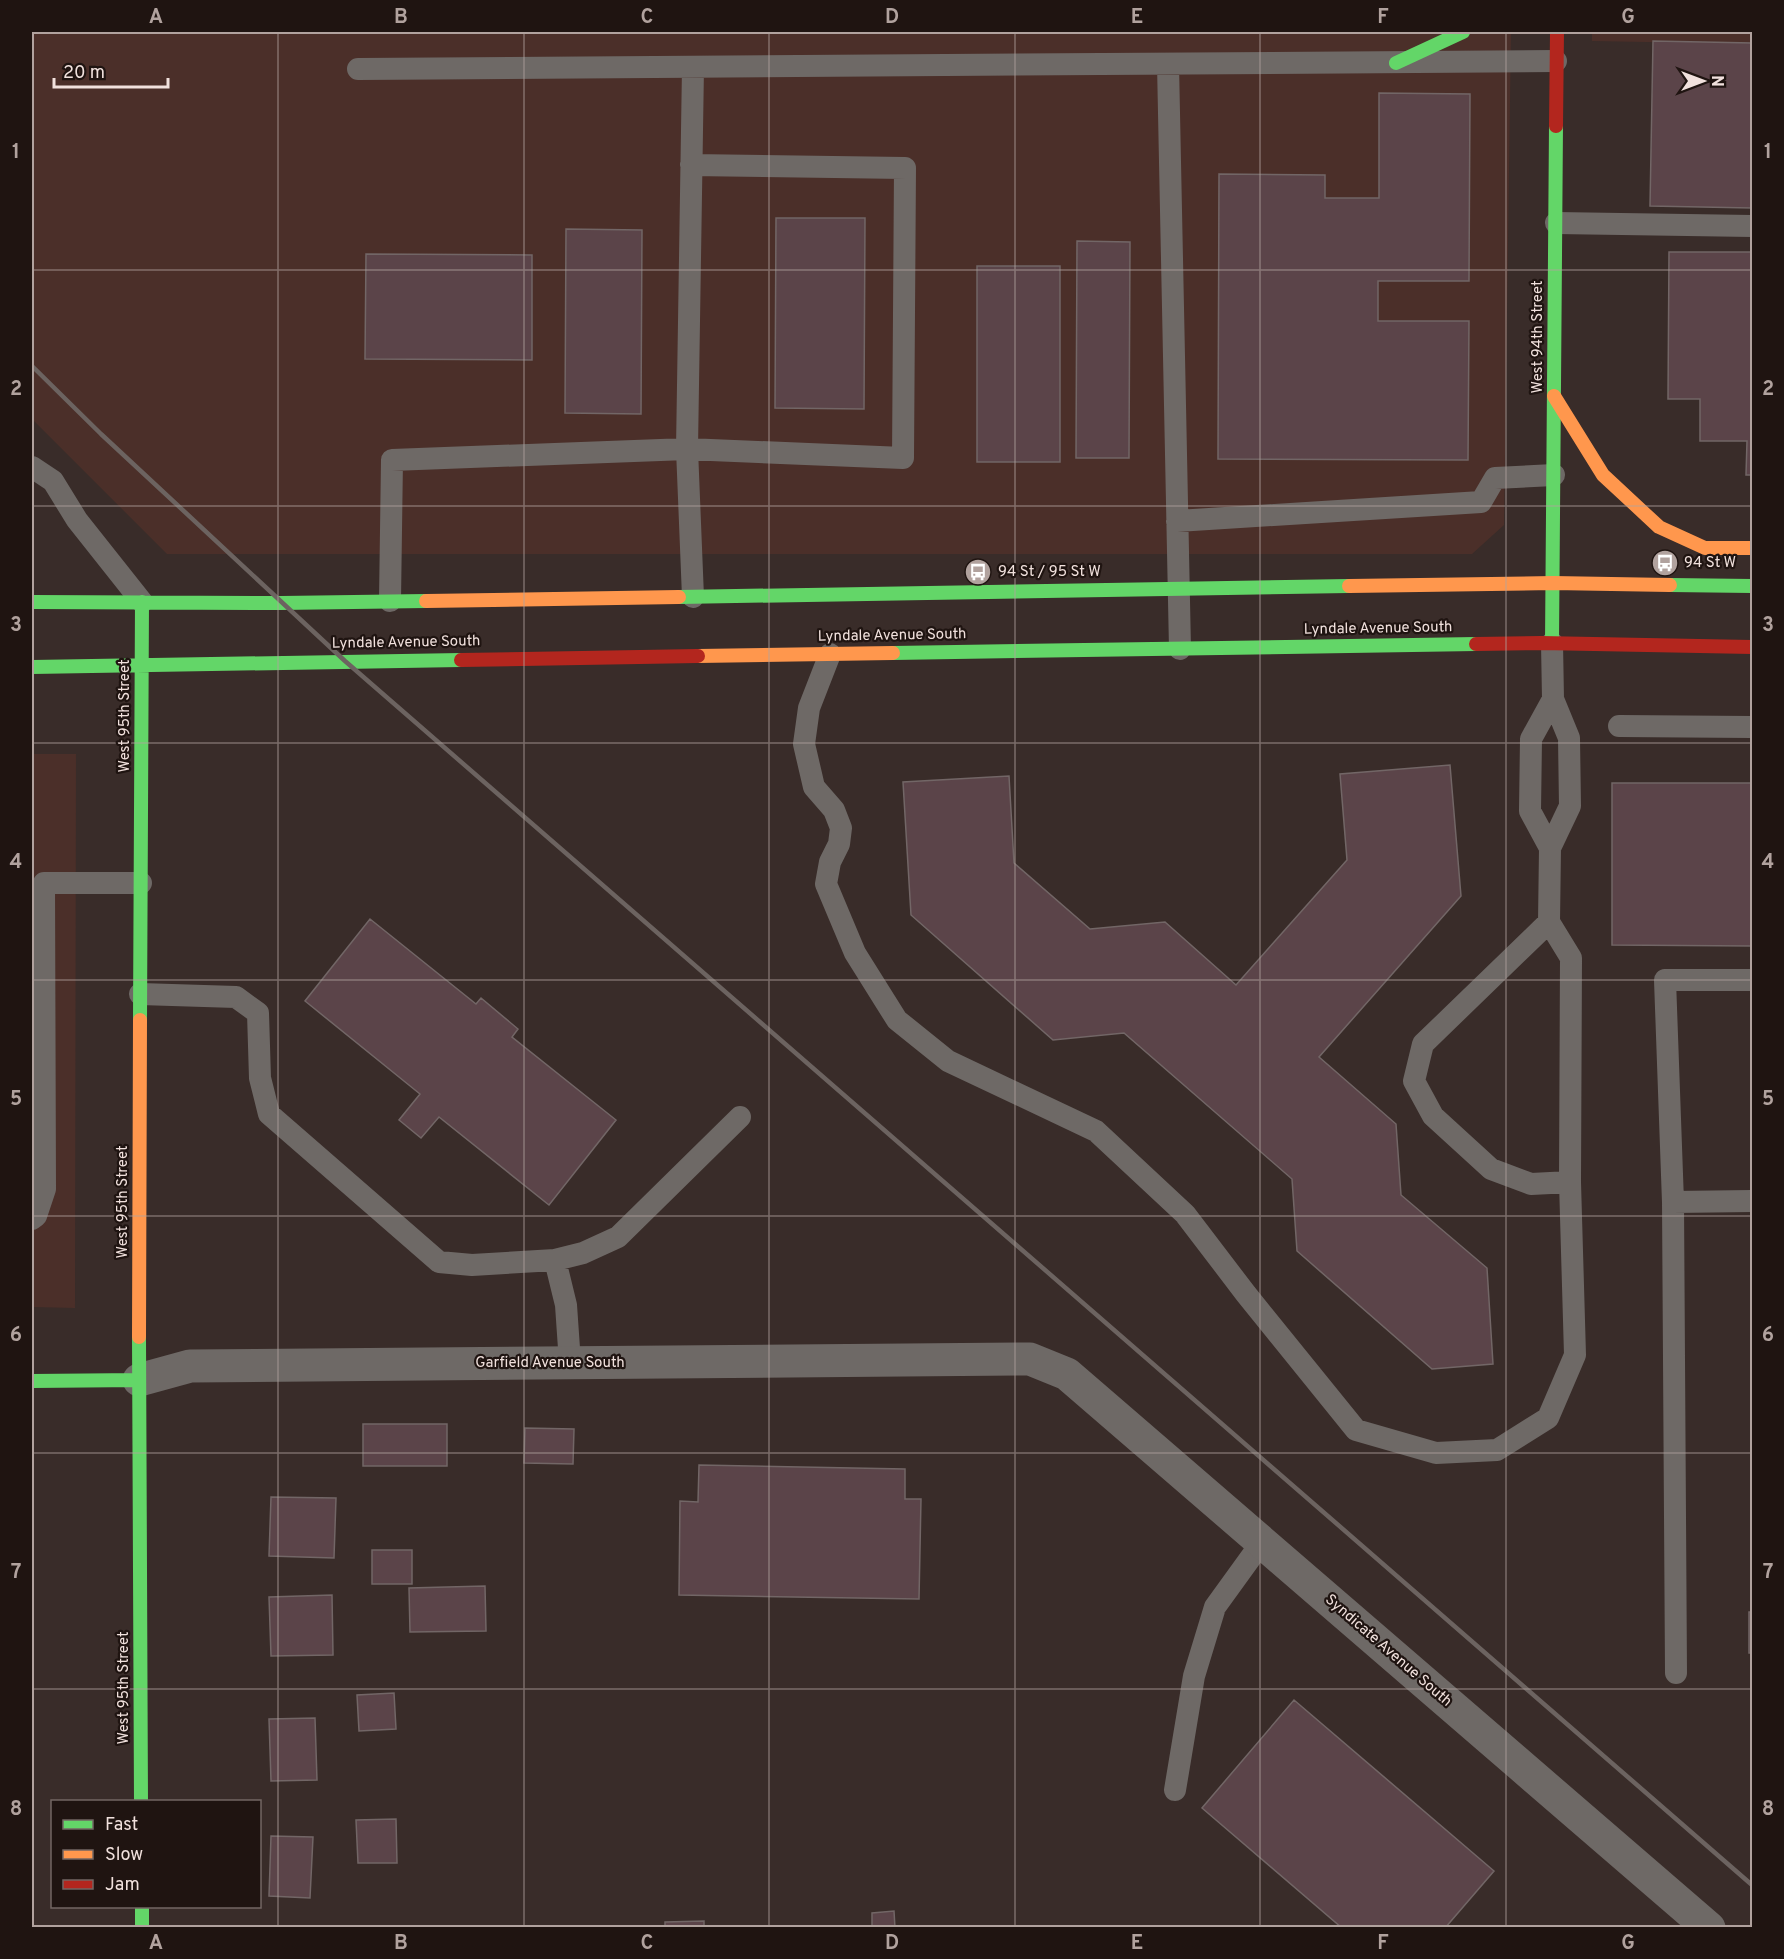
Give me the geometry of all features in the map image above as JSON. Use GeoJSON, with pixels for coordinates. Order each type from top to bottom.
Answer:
{"type":"FeatureCollection","features":[{"type":"Feature","properties":{"kind":"main road"},"geometry":{"type":"LineString","coordinates":[[1396,63],[1462,32]]}},
{"type":"Feature","properties":{"kind":"main road","name":"West 94th Street"},"geometry":{"type":"LineString","coordinates":[[1552,643],[1557,32]]}},
{"type":"Feature","properties":{"kind":"main road"},"geometry":{"type":"LineString","coordinates":[[1554,396],[1603,475],[1659,527],[1705,548],[1752,548]]}},
{"type":"Feature","properties":{"kind":"main road"},"geometry":{"type":"LineString","coordinates":[[32,602],[390,602],[1553,583],[1752,586]]}},
{"type":"Feature","properties":{"kind":"main road","name":"West 95th Street"},"geometry":{"type":"LineString","coordinates":[[141,1800],[139,1380],[142,602]]}},
{"type":"Feature","properties":{"kind":"main road","name":"Lyndale Avenue South"},"geometry":{"type":"LineString","coordinates":[[32,667],[1552,643],[1752,646]]}},
{"type":"Feature","properties":{"kind":"main road","name":"Garfield Avenue South"},"geometry":{"type":"LineString","coordinates":[[32,1381],[139,1380]]}},
{"type":"Feature","properties":{"kind":"main road"},"geometry":{"type":"LineString","coordinates":[[142,1908],[142,1928]]}},
{"type":"Feature","properties":{"kind":"street","name":"Garfield Avenue South"},"geometry":{"type":"LineString","coordinates":[[139,1380],[190,1366],[1030,1359],[1067,1374]]}},
{"type":"Feature","properties":{"kind":"street","name":"Syndicate Avenue South"},"geometry":{"type":"LineString","coordinates":[[1067,1374],[1709,1928]]}},
{"type":"Feature","properties":{"kind":"lane"},"geometry":{"type":"LineString","coordinates":[[358,69],[1556,61]]}},
{"type":"Feature","properties":{"kind":"lane"},"geometry":{"type":"LineString","coordinates":[[1168,64],[1180,649]]}},
{"type":"Feature","properties":{"kind":"lane"},"geometry":{"type":"LineString","coordinates":[[693,67],[687,449],[693,597]]}},
{"type":"Feature","properties":{"kind":"lane"},"geometry":{"type":"LineString","coordinates":[[390,602],[392,460],[687,449],[903,458],[905,168],[691,165]]}},
{"type":"Feature","properties":{"kind":"lane"},"geometry":{"type":"LineString","coordinates":[[1556,224],[1752,226]]}},
{"type":"Feature","properties":{"kind":"lane"},"geometry":{"type":"LineString","coordinates":[[32,467],[53,481],[77,520],[142,602]]}},
{"type":"Feature","properties":{"kind":"lane"},"geometry":{"type":"LineString","coordinates":[[1176,521],[1481,502],[1495,478],[1554,475]]}},
{"type":"Feature","properties":{"kind":"lane"},"geometry":{"type":"LineString","coordinates":[[830,654],[809,708],[804,744],[814,787],[834,810],[841,828],[839,844],[830,862],[826,884],[855,952],[897,1020],[948,1061],[1096,1131],[1185,1214],[1246,1294],[1356,1430],[1436,1453],[1497,1450],[1548,1418],[1575,1355],[1570,1182],[1571,958],[1549,922],[1550,848],[1570,806],[1569,738],[1552,699],[1552,643]]}},
{"type":"Feature","properties":{"kind":"lane"},"geometry":{"type":"LineString","coordinates":[[1550,848],[1530,811],[1531,739],[1552,699]]}},
{"type":"Feature","properties":{"kind":"lane"},"geometry":{"type":"LineString","coordinates":[[1619,726],[1752,727]]}},
{"type":"Feature","properties":{"kind":"lane"},"geometry":{"type":"LineString","coordinates":[[32,1219],[36,1216],[45,1189],[38,882],[141,882]]}},
{"type":"Feature","properties":{"kind":"lane"},"geometry":{"type":"LineString","coordinates":[[1549,922],[1423,1044],[1414,1080],[1433,1116],[1491,1169],[1531,1184],[1570,1182]]}},
{"type":"Feature","properties":{"kind":"lane"},"geometry":{"type":"LineString","coordinates":[[1676,1673],[1673,1202],[1665,980],[1752,980]]}},
{"type":"Feature","properties":{"kind":"lane"},"geometry":{"type":"LineString","coordinates":[[140,994],[236,998],[258,1013],[260,1078],[269,1114],[439,1262],[472,1265],[555,1260],[584,1253],[618,1237],[740,1117]]}},
{"type":"Feature","properties":{"kind":"lane"},"geometry":{"type":"LineString","coordinates":[[1673,1202],[1752,1202]]}},
{"type":"Feature","properties":{"kind":"lane"},"geometry":{"type":"LineString","coordinates":[[555,1260],[566,1305],[570,1363]]}},
{"type":"Feature","properties":{"kind":"lane"},"geometry":{"type":"LineString","coordinates":[[1175,1790],[1194,1676],[1215,1607],[1262,1542]]}},
{"type":"Feature","properties":{"kind":"shaded area"},"geometry":{"type":"Polygon","coordinates":[[[32,32],[1511,32],[1504,525],[1472,554],[167,554],[32,419],[32,32]]]}},
{"type":"Feature","properties":{"kind":"shaded area"},"geometry":{"type":"Polygon","coordinates":[[[1592,32],[1752,32],[1752,44],[1592,41],[1592,32]]]}},
{"type":"Feature","properties":{"kind":"shaded area"},"geometry":{"type":"Polygon","coordinates":[[[32,754],[76,754],[75,1308],[32,1307],[32,754]]]}},
{"type":"Feature","properties":{"kind":"building"},"geometry":{"type":"Polygon","coordinates":[[[1653,41],[1752,43],[1752,208],[1650,206],[1653,41]]]}},
{"type":"Feature","properties":{"kind":"building"},"geometry":{"type":"Polygon","coordinates":[[[1379,93],[1470,94],[1469,281],[1378,281],[1378,321],[1469,321],[1468,460],[1218,459],[1219,174],[1325,175],[1325,198],[1379,198],[1379,93]]]}},
{"type":"Feature","properties":{"kind":"building"},"geometry":{"type":"Polygon","coordinates":[[[776,218],[865,218],[864,409],[775,408],[776,218]]]}},
{"type":"Feature","properties":{"kind":"building"},"geometry":{"type":"Polygon","coordinates":[[[566,229],[642,230],[641,414],[565,413],[566,229]]]}},
{"type":"Feature","properties":{"kind":"building"},"geometry":{"type":"Polygon","coordinates":[[[1077,241],[1130,242],[1129,458],[1076,458],[1077,241]]]}},
{"type":"Feature","properties":{"kind":"building"},"geometry":{"type":"Polygon","coordinates":[[[1669,252],[1752,252],[1752,475],[1746,475],[1747,441],[1700,441],[1700,399],[1668,399],[1669,252]]]}},
{"type":"Feature","properties":{"kind":"building"},"geometry":{"type":"Polygon","coordinates":[[[366,254],[532,255],[532,360],[365,359],[366,254]]]}},
{"type":"Feature","properties":{"kind":"building"},"geometry":{"type":"Polygon","coordinates":[[[977,266],[1060,266],[1060,462],[977,462],[977,266]]]}},
{"type":"Feature","properties":{"kind":"building"},"geometry":{"type":"Polygon","coordinates":[[[1450,765],[1461,896],[1319,1057],[1396,1124],[1401,1195],[1487,1268],[1493,1364],[1432,1369],[1297,1251],[1292,1179],[1124,1033],[1053,1040],[911,915],[903,782],[1009,776],[1014,863],[1090,929],[1165,922],[1236,985],[1347,860],[1340,774],[1450,765]]]}},
{"type":"Feature","properties":{"kind":"building"},"geometry":{"type":"Polygon","coordinates":[[[1612,783],[1752,783],[1752,946],[1612,945],[1612,783]]]}},
{"type":"Feature","properties":{"kind":"building"},"geometry":{"type":"Polygon","coordinates":[[[370,919],[476,1004],[481,998],[518,1029],[512,1037],[616,1120],[549,1205],[439,1117],[421,1138],[399,1120],[420,1094],[305,1001],[370,919]]]}},
{"type":"Feature","properties":{"kind":"building"},"geometry":{"type":"Polygon","coordinates":[[[363,1424],[447,1424],[447,1466],[363,1466],[363,1424]]]}},
{"type":"Feature","properties":{"kind":"building"},"geometry":{"type":"Polygon","coordinates":[[[525,1428],[574,1429],[573,1464],[524,1463],[525,1428]]]}},
{"type":"Feature","properties":{"kind":"building"},"geometry":{"type":"Polygon","coordinates":[[[699,1465],[905,1469],[905,1499],[921,1499],[919,1599],[679,1595],[680,1501],[698,1502],[699,1465]]]}},
{"type":"Feature","properties":{"kind":"building"},"geometry":{"type":"Polygon","coordinates":[[[271,1497],[336,1498],[334,1558],[269,1556],[271,1497]]]}},
{"type":"Feature","properties":{"kind":"building"},"geometry":{"type":"Polygon","coordinates":[[[372,1550],[412,1550],[412,1584],[372,1584],[372,1550]]]}},
{"type":"Feature","properties":{"kind":"building"},"geometry":{"type":"Polygon","coordinates":[[[485,1586],[486,1631],[410,1632],[409,1588],[485,1586]]]}},
{"type":"Feature","properties":{"kind":"building"},"geometry":{"type":"Polygon","coordinates":[[[332,1595],[333,1655],[271,1656],[269,1597],[332,1595]]]}},
{"type":"Feature","properties":{"kind":"building"},"geometry":{"type":"Polygon","coordinates":[[[1749,1612],[1752,1612],[1752,1653],[1749,1653],[1749,1612]]]}},
{"type":"Feature","properties":{"kind":"building"},"geometry":{"type":"Polygon","coordinates":[[[394,1693],[396,1729],[359,1731],[357,1695],[394,1693]]]}},
{"type":"Feature","properties":{"kind":"building"},"geometry":{"type":"Polygon","coordinates":[[[1294,1700],[1494,1871],[1445,1928],[1342,1928],[1202,1808],[1294,1700]]]}},
{"type":"Feature","properties":{"kind":"building"},"geometry":{"type":"Polygon","coordinates":[[[315,1718],[317,1780],[271,1781],[269,1719],[315,1718]]]}},
{"type":"Feature","properties":{"kind":"building"},"geometry":{"type":"Polygon","coordinates":[[[396,1819],[397,1863],[358,1863],[356,1820],[396,1819]]]}},
{"type":"Feature","properties":{"kind":"building"},"geometry":{"type":"Polygon","coordinates":[[[271,1836],[313,1837],[310,1898],[269,1896],[271,1836]]]}},
{"type":"Feature","properties":{"kind":"building"},"geometry":{"type":"Polygon","coordinates":[[[894,1911],[895,1928],[872,1928],[872,1913],[894,1911]]]}},
{"type":"Feature","properties":{"kind":"building"},"geometry":{"type":"Polygon","coordinates":[[[704,1921],[704,1928],[665,1928],[665,1922],[704,1921]]]}},
{"type":"Feature","properties":{"kind":"railway"},"geometry":{"type":"LineString","coordinates":[[32,366],[101,434],[345,661],[1752,1885]]}},
{"type":"Feature","properties":{"kind":"traffic: fast"},"geometry":{"type":"LineString","coordinates":[[1396,63],[1463,32]]}},
{"type":"Feature","properties":{"kind":"traffic: fast"},"geometry":{"type":"LineString","coordinates":[[1552,643],[1556,126]]}},
{"type":"Feature","properties":{"kind":"traffic: fast"},"geometry":{"type":"LineString","coordinates":[[1670,585],[1752,586]]}},
{"type":"Feature","properties":{"kind":"traffic: fast"},"geometry":{"type":"LineString","coordinates":[[679,597],[1349,586]]}},
{"type":"Feature","properties":{"kind":"traffic: fast"},"geometry":{"type":"LineString","coordinates":[[32,602],[426,601]]}},
{"type":"Feature","properties":{"kind":"traffic: fast"},"geometry":{"type":"LineString","coordinates":[[140,1020],[142,602]]}},
{"type":"Feature","properties":{"kind":"traffic: fast"},"geometry":{"type":"LineString","coordinates":[[893,653],[1476,644]]}},
{"type":"Feature","properties":{"kind":"traffic: fast"},"geometry":{"type":"LineString","coordinates":[[32,667],[461,660]]}},
{"type":"Feature","properties":{"kind":"traffic: fast"},"geometry":{"type":"LineString","coordinates":[[139,1337],[141,1800]]}},
{"type":"Feature","properties":{"kind":"traffic: fast"},"geometry":{"type":"LineString","coordinates":[[32,1381],[139,1380]]}},
{"type":"Feature","properties":{"kind":"traffic: fast"},"geometry":{"type":"LineString","coordinates":[[142,1908],[142,1928]]}},
{"type":"Feature","properties":{"kind":"traffic: slow"},"geometry":{"type":"LineString","coordinates":[[1554,396],[1603,475],[1659,527],[1705,548],[1752,548]]}},
{"type":"Feature","properties":{"kind":"traffic: slow"},"geometry":{"type":"LineString","coordinates":[[1349,586],[1553,583],[1670,585]]}},
{"type":"Feature","properties":{"kind":"traffic: slow"},"geometry":{"type":"LineString","coordinates":[[426,601],[679,597]]}},
{"type":"Feature","properties":{"kind":"traffic: slow"},"geometry":{"type":"LineString","coordinates":[[698,656],[893,653]]}},
{"type":"Feature","properties":{"kind":"traffic: slow"},"geometry":{"type":"LineString","coordinates":[[139,1337],[140,1020]]}},
{"type":"Feature","properties":{"kind":"traffic: jam"},"geometry":{"type":"LineString","coordinates":[[1556,126],[1557,32]]}},
{"type":"Feature","properties":{"kind":"traffic: jam"},"geometry":{"type":"LineString","coordinates":[[1476,644],[1752,647]]}},
{"type":"Feature","properties":{"kind":"traffic: jam"},"geometry":{"type":"LineString","coordinates":[[461,660],[698,656]]}},
{"type":"Feature","properties":{"kind":"place","name":"94 St W"},"geometry":{"type":"Point","coordinates":[1665,563]}},
{"type":"Feature","properties":{"kind":"place","name":"94 St / 95 St W"},"geometry":{"type":"Point","coordinates":[978,572]}}]}
